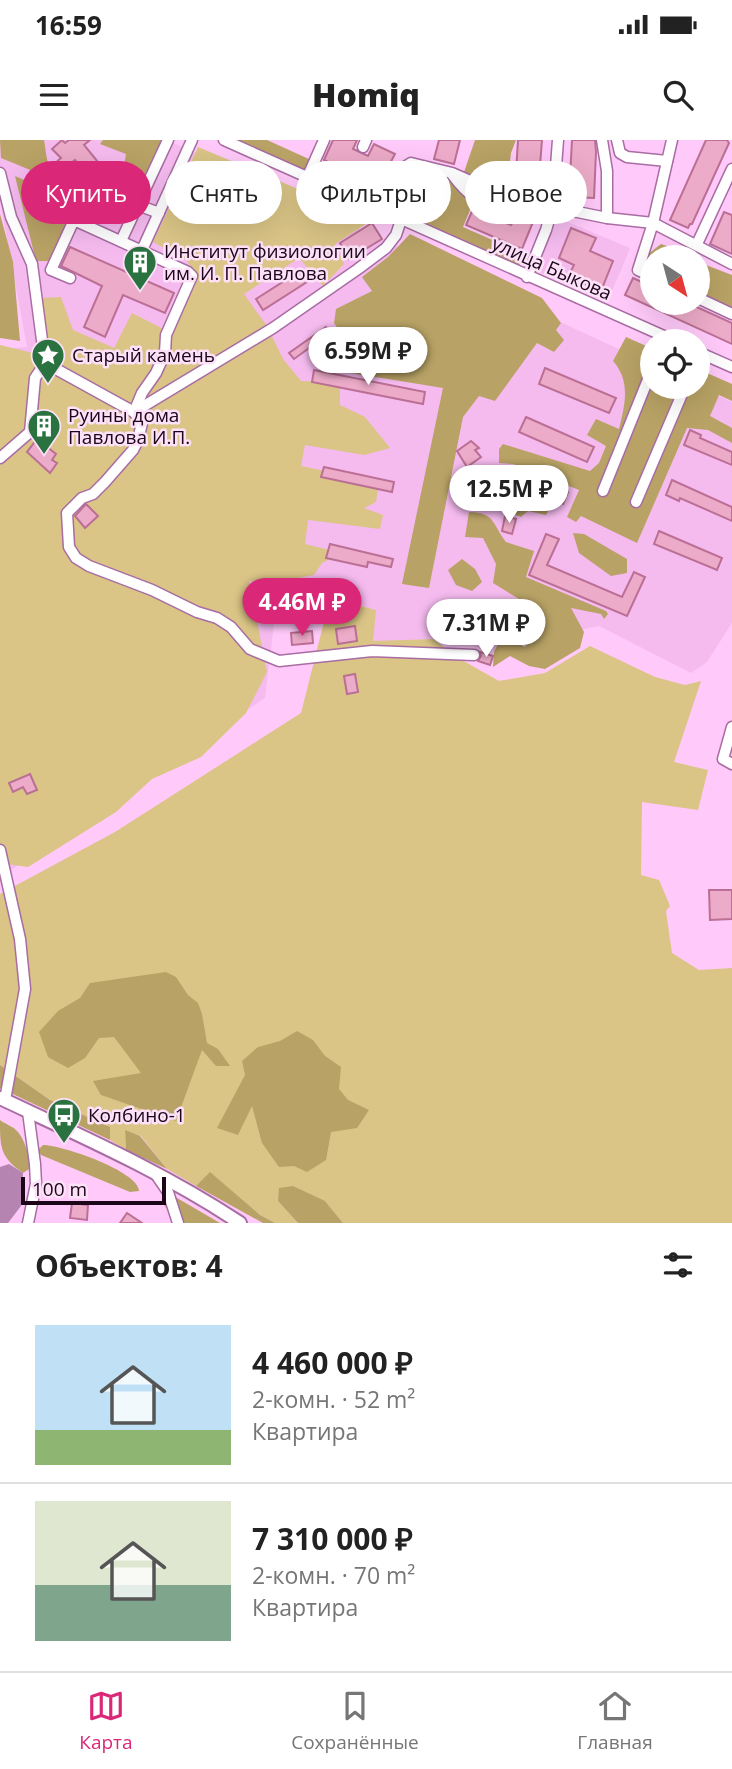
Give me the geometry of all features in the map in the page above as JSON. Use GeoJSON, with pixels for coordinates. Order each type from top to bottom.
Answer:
{"type":"FeatureCollection","features":[{"type":"Feature","properties":{"kind":"main road"},"geometry":{"type":"LineString","coordinates":[[2,1099],[149,1169],[240,1223]]}},
{"type":"Feature","properties":{"kind":"street"},"geometry":{"type":"LineString","coordinates":[[151,177],[168,140]]}},
{"type":"Feature","properties":{"kind":"street"},"geometry":{"type":"LineString","coordinates":[[142,250],[192,140]]}},
{"type":"Feature","properties":{"kind":"street"},"geometry":{"type":"LineString","coordinates":[[315,161],[324,140]]}},
{"type":"Feature","properties":{"kind":"street"},"geometry":{"type":"LineString","coordinates":[[556,161],[558,140]]}},
{"type":"Feature","properties":{"kind":"street"},"geometry":{"type":"LineString","coordinates":[[602,140],[607,171],[607,218]]}},
{"type":"Feature","properties":{"kind":"street"},"geometry":{"type":"LineString","coordinates":[[617,140],[620,153],[626,157],[667,162]]}},
{"type":"Feature","properties":{"kind":"street"},"geometry":{"type":"LineString","coordinates":[[646,245],[671,140]]}},
{"type":"Feature","properties":{"kind":"street","name":"улица Быкова"},"geometry":{"type":"LineString","coordinates":[[227,141],[296,171]]}},
{"type":"Feature","properties":{"kind":"street"},"geometry":{"type":"LineString","coordinates":[[697,244],[732,169]]}},
{"type":"Feature","properties":{"kind":"street"},"geometry":{"type":"LineString","coordinates":[[0,173],[11,217],[31,260],[45,363],[35,378],[30,432],[0,458]]}},
{"type":"Feature","properties":{"kind":"street"},"geometry":{"type":"LineString","coordinates":[[452,173],[465,179]]}},
{"type":"Feature","properties":{"kind":"street"},"geometry":{"type":"LineString","coordinates":[[452,173],[465,191]]}},
{"type":"Feature","properties":{"kind":"street"},"geometry":{"type":"LineString","coordinates":[[151,211],[159,214]]}},
{"type":"Feature","properties":{"kind":"street"},"geometry":{"type":"LineString","coordinates":[[587,214],[653,223],[732,264]]}},
{"type":"Feature","properties":{"kind":"street"},"geometry":{"type":"LineString","coordinates":[[51,270],[74,220],[192,276],[166,335],[161,363],[142,393],[134,412]]}},
{"type":"Feature","properties":{"kind":"street"},"geometry":{"type":"LineString","coordinates":[[121,241],[129,224]]}},
{"type":"Feature","properties":{"kind":"street"},"geometry":{"type":"LineString","coordinates":[[134,412],[267,332],[358,269],[386,248],[400,224]]}},
{"type":"Feature","properties":{"kind":"street","name":"улица Быкова"},"geometry":{"type":"LineString","coordinates":[[410,224],[644,329]]}},
{"type":"Feature","properties":{"kind":"street"},"geometry":{"type":"LineString","coordinates":[[527,276],[548,224]]}},
{"type":"Feature","properties":{"kind":"street"},"geometry":{"type":"LineString","coordinates":[[33,270],[51,270],[70,278]]}},
{"type":"Feature","properties":{"kind":"street"},"geometry":{"type":"LineString","coordinates":[[710,304],[732,314]]}},
{"type":"Feature","properties":{"kind":"street"},"geometry":{"type":"LineString","coordinates":[[710,358],[732,367]]}},
{"type":"Feature","properties":{"kind":"street"},"geometry":{"type":"LineString","coordinates":[[45,363],[134,412],[142,423],[133,450],[93,494],[82,498],[67,513],[69,547],[76,558],[89,566],[216,618],[231,627],[250,649],[279,661],[372,651],[474,655]]}},
{"type":"Feature","properties":{"kind":"street"},"geometry":{"type":"LineString","coordinates":[[603,491],[640,399]]}},
{"type":"Feature","properties":{"kind":"street"},"geometry":{"type":"LineString","coordinates":[[636,502],[680,399]]}},
{"type":"Feature","properties":{"kind":"street"},"geometry":{"type":"LineString","coordinates":[[732,727],[723,759],[732,764]]}},
{"type":"Feature","properties":{"kind":"street"},"geometry":{"type":"LineString","coordinates":[[1,854],[20,939],[25,989],[2,1099]]}},
{"type":"Feature","properties":{"kind":"street"},"geometry":{"type":"LineString","coordinates":[[28,1112],[36,1184],[28,1223]]}},
{"type":"Feature","properties":{"kind":"street"},"geometry":{"type":"LineString","coordinates":[[149,1169],[164,1186],[178,1223]]}},
{"type":"Feature","properties":{"kind":"shaded area"},"geometry":{"type":"Polygon","coordinates":[[[0,140],[167,140],[212,161],[165,161],[165,224],[282,224],[282,193],[296,200],[296,224],[348,224],[640,359],[640,399],[710,399],[710,392],[732,402],[732,623],[707,662],[691,673],[599,626],[513,644],[434,639],[372,642],[376,610],[330,598],[280,575],[265,698],[11,870],[0,864],[0,349],[27,347],[0,202],[0,140]]]}},
{"type":"Feature","properties":{"kind":"shaded area"},"geometry":{"type":"Polygon","coordinates":[[[0,140],[44,140],[48,161],[21,161],[21,166],[1,158],[0,140]]]}},
{"type":"Feature","properties":{"kind":"shaded area"},"geometry":{"type":"Polygon","coordinates":[[[103,140],[162,140],[151,163],[151,161],[125,161],[126,154],[100,144],[103,140]]]}},
{"type":"Feature","properties":{"kind":"shaded area"},"geometry":{"type":"Polygon","coordinates":[[[235,140],[267,140],[313,161],[296,161],[296,167],[235,140]]]}},
{"type":"Feature","properties":{"kind":"shaded area"},"geometry":{"type":"Polygon","coordinates":[[[475,140],[516,140],[510,161],[468,161],[475,140]]]}},
{"type":"Feature","properties":{"kind":"shaded area"},"geometry":{"type":"Polygon","coordinates":[[[198,147],[231,161],[191,161],[198,147]]]}},
{"type":"Feature","properties":{"kind":"shaded area"},"geometry":{"type":"Polygon","coordinates":[[[465,169],[463,227],[524,254],[519,267],[423,224],[451,224],[451,179],[461,181],[465,169]]]}},
{"type":"Feature","properties":{"kind":"shaded area"},"geometry":{"type":"Polygon","coordinates":[[[15,176],[21,179],[21,200],[15,176]]]}},
{"type":"Feature","properties":{"kind":"shaded area"},"geometry":{"type":"Polygon","coordinates":[[[282,182],[296,188],[296,224],[366,224],[335,244],[344,264],[323,286],[299,258],[244,294],[267,326],[283,359],[301,381],[340,382],[340,405],[365,417],[390,448],[364,455],[305,445],[301,466],[379,482],[376,502],[364,508],[383,515],[380,529],[308,520],[305,544],[342,553],[322,563],[314,575],[281,581],[249,581],[267,672],[246,713],[201,757],[152,779],[116,812],[28,867],[0,863],[0,345],[58,359],[40,334],[40,298],[61,297],[73,330],[114,348],[132,313],[171,333],[198,275],[185,259],[153,242],[165,217],[165,224],[282,224],[282,182]]]}},
{"type":"Feature","properties":{"kind":"shaded area"},"geometry":{"type":"Polygon","coordinates":[[[0,214],[13,262],[20,341],[0,338],[0,214]]]}},
{"type":"Feature","properties":{"kind":"shaded area"},"geometry":{"type":"Polygon","coordinates":[[[27,224],[67,224],[51,261],[36,261],[27,224]]]}},
{"type":"Feature","properties":{"kind":"shaded area"},"geometry":{"type":"Polygon","coordinates":[[[553,224],[573,224],[630,248],[608,301],[534,270],[553,224]]]}},
{"type":"Feature","properties":{"kind":"shaded area"},"geometry":{"type":"Polygon","coordinates":[[[410,234],[542,298],[561,323],[556,330],[564,340],[554,352],[537,343],[495,401],[479,396],[463,417],[429,588],[402,584],[443,388],[351,373],[330,358],[344,337],[334,323],[336,309],[372,291],[362,277],[388,257],[410,234]]]}},
{"type":"Feature","properties":{"kind":"shaded area"},"geometry":{"type":"Polygon","coordinates":[[[710,267],[732,275],[732,310],[710,300],[710,267]]]}},
{"type":"Feature","properties":{"kind":"shaded area"},"geometry":{"type":"Polygon","coordinates":[[[626,337],[640,343],[640,399],[710,399],[710,374],[732,384],[732,401],[719,395],[710,416],[732,428],[732,443],[708,430],[687,428],[637,543],[581,516],[576,522],[567,517],[579,490],[513,464],[499,463],[499,449],[503,444],[590,471],[599,463],[606,446],[587,435],[596,419],[619,429],[624,402],[622,377],[613,361],[626,337]]]}},
{"type":"Feature","properties":{"kind":"shaded area"},"geometry":{"type":"Polygon","coordinates":[[[492,471],[504,484],[551,506],[546,515],[528,511],[521,517],[490,504],[482,480],[492,471]]]}},
{"type":"Feature","properties":{"kind":"shaded area"},"geometry":{"type":"Polygon","coordinates":[[[469,512],[489,517],[506,542],[534,551],[526,577],[606,611],[608,614],[604,619],[601,614],[571,608],[584,632],[580,648],[545,669],[529,666],[510,656],[493,667],[494,652],[502,636],[525,647],[538,611],[493,583],[496,564],[483,538],[465,537],[469,512]]]}},
{"type":"Feature","properties":{"kind":"shaded area"},"geometry":{"type":"Polygon","coordinates":[[[573,533],[584,534],[627,559],[627,573],[611,576],[579,553],[573,533]]]}},
{"type":"Feature","properties":{"kind":"shaded area"},"geometry":{"type":"Polygon","coordinates":[[[462,559],[475,569],[482,582],[472,591],[456,585],[448,570],[462,559]]]}},
{"type":"Feature","properties":{"kind":"shaded area"},"geometry":{"type":"Polygon","coordinates":[[[330,598],[376,610],[373,641],[434,639],[453,655],[499,681],[545,673],[590,646],[655,677],[685,685],[701,681],[674,762],[708,770],[698,810],[642,802],[641,875],[659,880],[670,906],[666,911],[672,953],[699,970],[732,968],[732,1223],[343,1223],[325,1201],[278,1201],[298,1223],[275,1223],[260,1215],[210,1173],[196,1186],[167,1169],[141,1136],[125,1131],[126,1150],[110,1140],[110,1127],[50,1100],[0,1065],[0,894],[115,832],[301,713],[330,598]]]}},
{"type":"Feature","properties":{"kind":"shaded area"},"geometry":{"type":"Polygon","coordinates":[[[166,972],[176,977],[188,995],[198,1003],[207,1043],[218,1049],[230,1066],[216,1066],[202,1050],[176,1121],[101,1095],[93,1081],[141,1073],[114,1037],[99,1038],[85,1058],[68,1068],[48,1057],[39,1032],[58,1011],[80,998],[90,983],[166,972]]]}},
{"type":"Feature","properties":{"kind":"shaded area"},"geometry":{"type":"Polygon","coordinates":[[[297,1031],[313,1040],[325,1056],[341,1067],[339,1089],[348,1100],[369,1110],[357,1128],[331,1132],[326,1160],[307,1172],[294,1166],[279,1167],[262,1143],[252,1106],[238,1135],[217,1128],[245,1075],[242,1061],[258,1047],[280,1041],[297,1031]]]}},
{"type":"Feature","properties":{"kind":"shaded area"},"geometry":{"type":"Polygon","coordinates":[[[0,1065],[50,1100],[110,1127],[110,1140],[0,1088],[0,1065]]]}},
{"type":"Feature","properties":{"kind":"shaded area"},"geometry":{"type":"Polygon","coordinates":[[[0,1120],[16,1130],[24,1143],[29,1169],[23,1173],[10,1162],[3,1151],[0,1120]]]}},
{"type":"Feature","properties":{"kind":"shaded area"},"geometry":{"type":"Polygon","coordinates":[[[125,1130],[140,1136],[167,1169],[126,1150],[125,1130]]]}},
{"type":"Feature","properties":{"kind":"shaded area"},"geometry":{"type":"Polygon","coordinates":[[[43,1145],[98,1160],[126,1175],[139,1191],[130,1192],[41,1155],[38,1150],[43,1145]]]}},
{"type":"Feature","properties":{"kind":"shaded area"},"geometry":{"type":"Polygon","coordinates":[[[9,1164],[23,1173],[21,1206],[8,1223],[0,1223],[0,1167],[9,1164]]]}},
{"type":"Feature","properties":{"kind":"shaded area"},"geometry":{"type":"Polygon","coordinates":[[[210,1172],[260,1215],[275,1223],[263,1223],[196,1186],[210,1172]]]}},
{"type":"Feature","properties":{"kind":"shaded area"},"geometry":{"type":"Polygon","coordinates":[[[293,1186],[325,1201],[343,1223],[298,1223],[278,1201],[279,1188],[293,1186]]]}},
{"type":"Feature","properties":{"kind":"shaded area"},"geometry":{"type":"Polygon","coordinates":[[[166,1194],[220,1223],[177,1223],[162,1202],[166,1194]]]}},
{"type":"Feature","properties":{"kind":"building"},"geometry":{"type":"Polygon","coordinates":[[[62,140],[65,143],[69,140],[90,140],[84,145],[97,161],[58,161],[61,158],[52,149],[62,140]]]}},
{"type":"Feature","properties":{"kind":"building"},"geometry":{"type":"Polygon","coordinates":[[[333,140],[357,140],[353,149],[368,156],[374,144],[395,154],[391,161],[324,160],[333,140]]]}},
{"type":"Feature","properties":{"kind":"building"},"geometry":{"type":"Polygon","coordinates":[[[439,140],[460,140],[454,164],[451,161],[434,159],[439,140]]]}},
{"type":"Feature","properties":{"kind":"building"},"geometry":{"type":"Polygon","coordinates":[[[518,140],[542,140],[540,161],[517,161],[518,140]]]}},
{"type":"Feature","properties":{"kind":"building"},"geometry":{"type":"Polygon","coordinates":[[[572,140],[595,140],[594,198],[587,198],[587,161],[571,161],[572,140]]]}},
{"type":"Feature","properties":{"kind":"building"},"geometry":{"type":"Polygon","coordinates":[[[706,140],[727,140],[729,143],[688,228],[670,220],[706,140]]]}},
{"type":"Feature","properties":{"kind":"building"},"geometry":{"type":"Polygon","coordinates":[[[724,212],[732,215],[732,254],[710,244],[724,212]]]}},
{"type":"Feature","properties":{"kind":"building"},"geometry":{"type":"Polygon","coordinates":[[[370,224],[382,239],[349,259],[340,243],[370,224]]]}},
{"type":"Feature","properties":{"kind":"building"},"geometry":{"type":"Polygon","coordinates":[[[466,224],[532,224],[522,249],[466,224]]]}},
{"type":"Feature","properties":{"kind":"building"},"geometry":{"type":"Polygon","coordinates":[[[571,228],[596,238],[590,251],[613,261],[601,291],[568,277],[574,265],[559,258],[571,228]]]}},
{"type":"Feature","properties":{"kind":"building","name":"Институт физиологии им. И. П. Павлова"},"geometry":{"type":"Polygon","coordinates":[[[70,247],[174,293],[165,313],[123,295],[105,337],[84,327],[102,286],[61,266],[70,247]]]}},
{"type":"Feature","properties":{"kind":"building"},"geometry":{"type":"Polygon","coordinates":[[[300,271],[307,282],[263,310],[256,299],[300,271]]]}},
{"type":"Feature","properties":{"kind":"building"},"geometry":{"type":"Polygon","coordinates":[[[633,278],[640,281],[640,302],[625,295],[633,278]]]}},
{"type":"Feature","properties":{"kind":"building"},"geometry":{"type":"Polygon","coordinates":[[[710,313],[732,323],[732,344],[710,334],[710,329],[699,329],[669,315],[710,313]]]}},
{"type":"Feature","properties":{"kind":"building"},"geometry":{"type":"Polygon","coordinates":[[[326,327],[330,333],[294,359],[289,353],[326,327]]]}},
{"type":"Feature","properties":{"kind":"building"},"geometry":{"type":"Polygon","coordinates":[[[545,368],[616,398],[609,413],[539,384],[545,368]]]}},
{"type":"Feature","properties":{"kind":"building"},"geometry":{"type":"Polygon","coordinates":[[[314,370],[425,392],[423,404],[312,382],[314,370]]]}},
{"type":"Feature","properties":{"kind":"building"},"geometry":{"type":"Polygon","coordinates":[[[526,417],[594,447],[587,462],[519,432],[526,417]]]}},
{"type":"Feature","properties":{"kind":"building"},"geometry":{"type":"Polygon","coordinates":[[[690,430],[701,435],[700,438],[732,452],[732,465],[684,445],[690,430]]]}},
{"type":"Feature","properties":{"kind":"building","name":"Руины дома Павлова И.П."},"geometry":{"type":"Polygon","coordinates":[[[37,439],[56,454],[52,460],[57,463],[50,473],[27,452],[37,439]]]}},
{"type":"Feature","properties":{"kind":"building"},"geometry":{"type":"Polygon","coordinates":[[[471,441],[479,448],[475,450],[481,457],[467,467],[457,451],[471,441]]]}},
{"type":"Feature","properties":{"kind":"building"},"geometry":{"type":"Polygon","coordinates":[[[324,467],[394,482],[392,492],[321,477],[324,467]]]}},
{"type":"Feature","properties":{"kind":"building"},"geometry":{"type":"Polygon","coordinates":[[[505,467],[568,492],[563,504],[500,480],[505,467]]]}},
{"type":"Feature","properties":{"kind":"building"},"geometry":{"type":"Polygon","coordinates":[[[672,480],[732,507],[732,521],[680,498],[679,501],[666,495],[672,480]]]}},
{"type":"Feature","properties":{"kind":"building"},"geometry":{"type":"Polygon","coordinates":[[[86,504],[98,516],[85,528],[75,516],[86,504]]]}},
{"type":"Feature","properties":{"kind":"building"},"geometry":{"type":"Polygon","coordinates":[[[505,516],[516,519],[512,534],[502,531],[505,516]]]}},
{"type":"Feature","properties":{"kind":"building"},"geometry":{"type":"Polygon","coordinates":[[[659,531],[722,558],[717,570],[654,544],[659,531]]]}},
{"type":"Feature","properties":{"kind":"building"},"geometry":{"type":"Polygon","coordinates":[[[546,534],[559,539],[547,565],[622,597],[634,572],[645,577],[627,616],[529,575],[546,534]]]}},
{"type":"Feature","properties":{"kind":"building"},"geometry":{"type":"Polygon","coordinates":[[[330,544],[393,559],[391,567],[368,562],[367,567],[326,558],[330,544]]]}},
{"type":"Feature","properties":{"kind":"building"},"geometry":{"type":"Polygon","coordinates":[[[517,607],[535,616],[523,642],[505,633],[517,607]]]}},
{"type":"Feature","properties":{"kind":"building"},"geometry":{"type":"Polygon","coordinates":[[[355,626],[357,641],[338,644],[336,629],[355,626]]]}},
{"type":"Feature","properties":{"kind":"building"},"geometry":{"type":"Polygon","coordinates":[[[312,631],[313,643],[292,645],[291,633],[312,631]]]}},
{"type":"Feature","properties":{"kind":"building"},"geometry":{"type":"Polygon","coordinates":[[[480,652],[493,656],[490,665],[478,661],[480,652]]]}},
{"type":"Feature","properties":{"kind":"building"},"geometry":{"type":"Polygon","coordinates":[[[355,674],[358,692],[347,694],[344,676],[355,674]]]}},
{"type":"Feature","properties":{"kind":"building"},"geometry":{"type":"Polygon","coordinates":[[[30,774],[37,790],[27,794],[23,787],[13,792],[9,783],[30,774]]]}},
{"type":"Feature","properties":{"kind":"building"},"geometry":{"type":"Polygon","coordinates":[[[709,890],[732,890],[732,919],[710,920],[709,890]]]}},
{"type":"Feature","properties":{"kind":"building"},"geometry":{"type":"Polygon","coordinates":[[[72,1203],[88,1205],[87,1220],[70,1218],[72,1203]]]}},
{"type":"Feature","properties":{"kind":"building"},"geometry":{"type":"Polygon","coordinates":[[[127,1213],[142,1223],[120,1223],[127,1213]]]}},
{"type":"Feature","properties":{"kind":"place","name":"Институт физиологии им. И. П. Павлова"},"geometry":{"type":"Point","coordinates":[140,292]}},
{"type":"Feature","properties":{"kind":"place","name":"Старый камень"},"geometry":{"type":"Point","coordinates":[48,385]}},
{"type":"Feature","properties":{"kind":"place","name":"Руины дома Павлова И.П."},"geometry":{"type":"Point","coordinates":[44,456]}},
{"type":"Feature","properties":{"kind":"place","name":"Колбино-1"},"geometry":{"type":"Point","coordinates":[64,1145]}}]}
